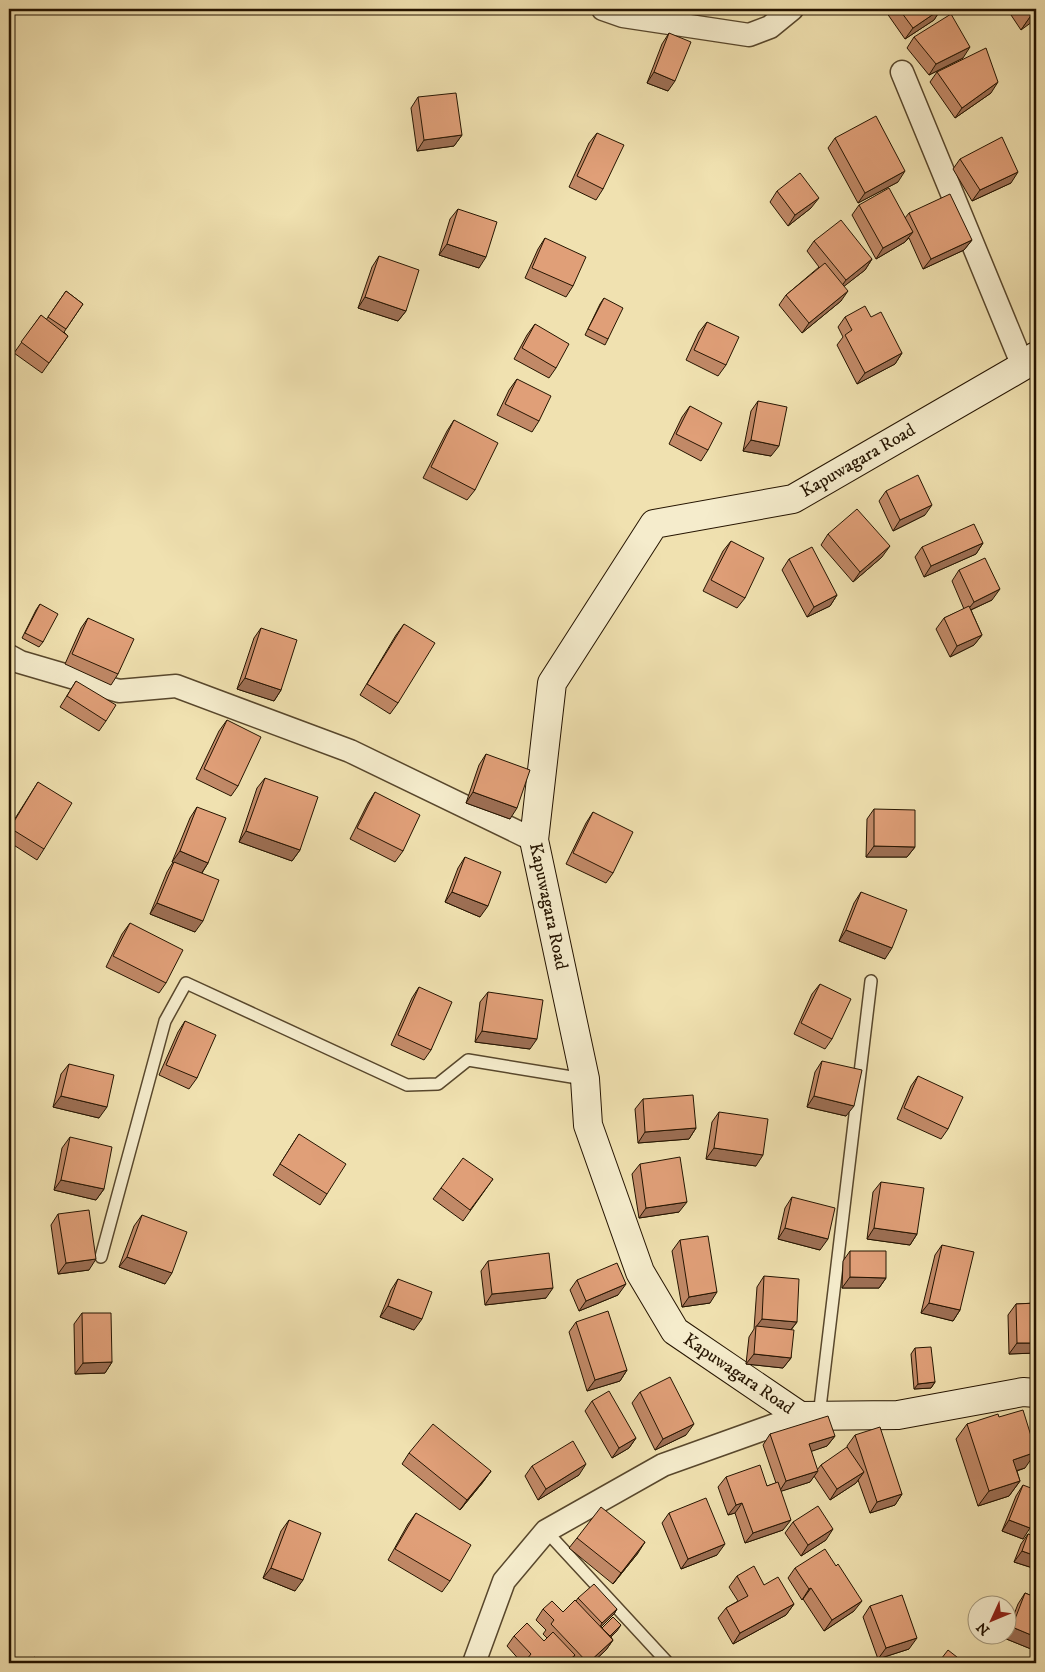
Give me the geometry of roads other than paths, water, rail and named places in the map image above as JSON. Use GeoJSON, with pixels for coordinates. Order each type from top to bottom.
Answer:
{"type":"FeatureCollection","features":[{"type":"Feature","properties":{"kind":"street"},"geometry":{"type":"LineString","coordinates":[[604,9],[623,16],[749,35],[770,28],[792,9]]}},
{"type":"Feature","properties":{"kind":"street"},"geometry":{"type":"LineString","coordinates":[[902,72],[1030,361]]}},
{"type":"Feature","properties":{"kind":"street","name":"Kapuwagara Road"},"geometry":{"type":"LineString","coordinates":[[1030,361],[793,499],[654,524],[552,683],[534,840],[585,1079],[588,1125],[640,1272],[676,1331],[809,1416],[898,1415],[1023,1392],[1036,1393]]}},
{"type":"Feature","properties":{"kind":"street"},"geometry":{"type":"LineString","coordinates":[[9,656],[20,662],[119,691],[176,686],[350,751],[534,840]]}},
{"type":"Feature","properties":{"kind":"street"},"geometry":{"type":"LineString","coordinates":[[474,1663],[504,1581],[546,1530],[663,1464],[809,1416]]}},
{"type":"Feature","properties":{"kind":"lane"},"geometry":{"type":"LineString","coordinates":[[809,1416],[871,982]]}},
{"type":"Feature","properties":{"kind":"lane"},"geometry":{"type":"LineString","coordinates":[[101,1257],[164,1021],[186,983],[407,1085],[438,1084],[468,1060],[585,1079]]}},
{"type":"Feature","properties":{"kind":"lane"},"geometry":{"type":"LineString","coordinates":[[546,1530],[668,1663]]}}]}
